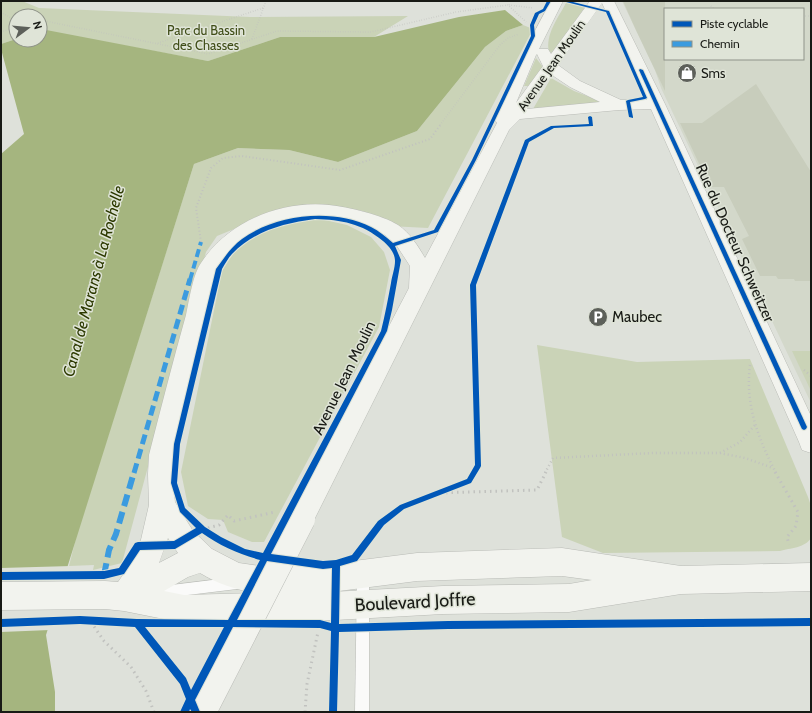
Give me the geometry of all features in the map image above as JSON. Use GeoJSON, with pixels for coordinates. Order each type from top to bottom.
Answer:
{"type":"FeatureCollection","features":[{"type":"Feature","properties":{"kind":"main road","name":"Avenue Jean Moulin"},"geometry":{"type":"LineString","coordinates":[[502,128],[504,112],[539,31],[557,1]]}},
{"type":"Feature","properties":{"kind":"main road","name":"Avenue Jean Moulin"},"geometry":{"type":"LineString","coordinates":[[202,712],[290,515],[419,288],[502,128],[515,115],[597,1]]}},
{"type":"Feature","properties":{"kind":"main road","name":"Rue du Docteur Schweitzer"},"geometry":{"type":"LineString","coordinates":[[608,1],[657,104],[811,442]]}},
{"type":"Feature","properties":{"kind":"main road"},"geometry":{"type":"LineString","coordinates":[[539,31],[544,57],[550,65],[576,85],[619,104]]}},
{"type":"Feature","properties":{"kind":"main road"},"geometry":{"type":"LineString","coordinates":[[515,115],[619,104],[657,104]]}},
{"type":"Feature","properties":{"kind":"main road"},"geometry":{"type":"LineString","coordinates":[[124,597],[140,576],[153,545],[162,505],[160,474],[163,447],[208,267],[226,244],[249,228],[266,220],[292,212],[322,210],[341,212],[368,220],[392,230],[404,241],[420,265],[419,288]]}},
{"type":"Feature","properties":{"kind":"main road","name":"Boulevard Joffre"},"geometry":{"type":"LineString","coordinates":[[162,505],[184,540],[207,548],[221,570],[239,577],[260,580],[322,579],[417,567],[562,562],[681,580]]}},
{"type":"Feature","properties":{"kind":"main road"},"geometry":{"type":"LineString","coordinates":[[124,597],[182,565],[207,548]]}},
{"type":"Feature","properties":{"kind":"main road","name":"Boulevard Joffre"},"geometry":{"type":"LineString","coordinates":[[1,596],[87,612],[124,597],[184,609],[363,605],[443,600],[568,598],[681,580],[811,577]]}},
{"type":"Feature","properties":{"kind":"lane"},"geometry":{"type":"LineString","coordinates":[[362,712],[363,575]]}},
{"type":"Feature","properties":{"kind":"lane","name":"Boulevard Joffre"},"geometry":{"type":"LineString","coordinates":[[124,597],[260,580]]}},
{"type":"Feature","properties":{"kind":"path"},"geometry":{"type":"LineString","coordinates":[[252,39],[266,1]]}},
{"type":"Feature","properties":{"kind":"path"},"geometry":{"type":"LineString","coordinates":[[508,5],[539,31]]}},
{"type":"Feature","properties":{"kind":"path"},"geometry":{"type":"LineString","coordinates":[[48,22],[208,54],[277,31],[371,32],[456,12],[508,5],[537,9]]}},
{"type":"Feature","properties":{"kind":"path"},"geometry":{"type":"LineString","coordinates":[[158,44],[263,8]]}},
{"type":"Feature","properties":{"kind":"path"},"geometry":{"type":"LineString","coordinates":[[201,242],[196,208],[211,168],[223,158],[242,156],[340,170],[430,139],[500,45],[515,35],[539,31]]}},
{"type":"Feature","properties":{"kind":"path"},"geometry":{"type":"LineString","coordinates":[[752,357],[748,379],[750,408],[755,425],[773,468],[786,494],[798,510],[798,520],[793,530],[787,537],[789,545]]}},
{"type":"Feature","properties":{"kind":"path"},"geometry":{"type":"LineString","coordinates":[[720,453],[740,442],[755,425]]}},
{"type":"Feature","properties":{"kind":"path"},"geometry":{"type":"LineString","coordinates":[[435,493],[537,490],[553,458],[653,453],[720,453],[745,458],[773,468]]}},
{"type":"Feature","properties":{"kind":"path"},"geometry":{"type":"LineString","coordinates":[[428,496],[456,486]]}},
{"type":"Feature","properties":{"kind":"path"},"geometry":{"type":"LineString","coordinates":[[207,548],[202,529],[219,526],[228,515],[234,521],[290,515]]}},
{"type":"Feature","properties":{"kind":"path"},"geometry":{"type":"LineString","coordinates":[[305,712],[307,684],[320,624],[321,606]]}},
{"type":"Feature","properties":{"kind":"path"},"geometry":{"type":"LineString","coordinates":[[87,612],[98,621]]}},
{"type":"Feature","properties":{"kind":"path"},"geometry":{"type":"LineString","coordinates":[[87,612],[104,641],[131,667],[146,691],[154,712]]}},
{"type":"Feature","properties":{"kind":"shaded area"},"geometry":{"type":"Polygon","coordinates":[[[622,1],[811,1],[811,403],[661,88],[655,70],[622,1]]]}},
{"type":"Feature","properties":{"kind":"green space","name":"Parc du Bassin des Chasses"},"geometry":{"type":"Polygon","coordinates":[[[1,1],[22,1],[39,8],[8,8],[8,42],[1,44],[1,1]]]}},
{"type":"Feature","properties":{"kind":"green space"},"geometry":{"type":"Polygon","coordinates":[[[566,3],[585,7],[553,53],[549,52],[548,46],[551,33],[566,3]]]}},
{"type":"Feature","properties":{"kind":"green space","name":"Parc du Bassin des Chasses"},"geometry":{"type":"Polygon","coordinates":[[[48,8],[250,17],[408,16],[374,37],[280,37],[208,61],[48,31],[48,8]]]}},
{"type":"Feature","properties":{"kind":"green space"},"geometry":{"type":"Polygon","coordinates":[[[523,25],[533,29],[428,228],[389,226],[363,211],[333,206],[273,213],[217,236],[206,252],[122,563],[93,570],[94,565],[69,566],[77,534],[194,164],[238,148],[289,150],[338,162],[417,131],[485,47],[506,31],[523,25]]]}},
{"type":"Feature","properties":{"kind":"green space"},"geometry":{"type":"Polygon","coordinates":[[[536,58],[543,67],[529,86],[524,86],[536,58]]]}},
{"type":"Feature","properties":{"kind":"green space"},"geometry":{"type":"Polygon","coordinates":[[[551,78],[574,91],[600,101],[597,103],[533,109],[551,78]]]}},
{"type":"Feature","properties":{"kind":"green space"},"geometry":{"type":"Polygon","coordinates":[[[320,219],[347,225],[371,237],[384,252],[390,270],[379,327],[264,542],[252,542],[228,532],[223,520],[208,519],[188,506],[181,472],[222,271],[234,253],[252,238],[263,232],[297,222],[320,219]]]}},
{"type":"Feature","properties":{"kind":"green space"},"geometry":{"type":"Polygon","coordinates":[[[537,345],[637,362],[750,359],[808,497],[811,506],[811,538],[801,546],[780,551],[603,553],[562,537],[537,345]]]}},
{"type":"Feature","properties":{"kind":"green space"},"geometry":{"type":"Polygon","coordinates":[[[792,351],[811,351],[811,391],[792,351]]]}},
{"type":"Feature","properties":{"kind":"water","name":"Canal de Marans à La Rochelle"},"geometry":{"type":"Polygon","coordinates":[[[505,10],[523,25],[506,31],[485,47],[417,131],[338,162],[289,150],[238,148],[194,164],[46,635],[55,692],[55,712],[1,712],[1,154],[24,134],[1,49],[1,44],[8,42],[8,48],[48,48],[48,30],[208,61],[280,37],[374,37],[459,17],[505,10]]]}},
{"type":"Feature","properties":{"kind":"pier"},"geometry":{"type":"Polygon","coordinates":[[[71,566],[50,630],[1,632],[1,568],[71,566]]]}},
{"type":"Feature","properties":{"kind":"building"},"geometry":{"type":"Polygon","coordinates":[[[623,1],[665,1],[665,91],[623,1]]]}},
{"type":"Feature","properties":{"kind":"building"},"geometry":{"type":"Polygon","coordinates":[[[756,84],[811,172],[811,281],[778,279],[776,276],[760,276],[742,239],[749,236],[724,187],[710,187],[680,123],[702,123],[756,84]]]}},
{"type":"Feature","properties":{"kind":"marked path"},"geometry":{"type":"LineString","coordinates":[[104,575],[109,550],[116,534],[201,242]]}},
{"type":"Feature","properties":{"kind":"cycle path"},"geometry":{"type":"LineString","coordinates":[[184,712],[384,331],[398,260],[392,245],[436,231],[474,160],[533,36],[532,25],[537,13],[544,10],[549,1]]}},
{"type":"Feature","properties":{"kind":"cycle path"},"geometry":{"type":"LineString","coordinates":[[564,1],[607,11],[645,98],[628,101],[631,117]]}},
{"type":"Feature","properties":{"kind":"cycle path"},"geometry":{"type":"LineString","coordinates":[[641,70],[804,427]]}},
{"type":"Feature","properties":{"kind":"cycle path"},"geometry":{"type":"LineString","coordinates":[[392,245],[367,227],[351,221],[333,218],[296,220],[277,224],[244,240],[229,254],[219,269],[177,444],[174,483],[182,510],[202,529],[218,540],[244,552],[264,557],[323,565],[336,564],[354,558],[381,523],[402,507],[469,481],[478,466],[473,285],[527,141],[553,127],[591,125],[590,117]]}},
{"type":"Feature","properties":{"kind":"cycle path"},"geometry":{"type":"LineString","coordinates":[[1,576],[104,575],[121,571],[138,546],[175,545],[202,529]]}},
{"type":"Feature","properties":{"kind":"cycle path"},"geometry":{"type":"LineString","coordinates":[[333,712],[336,564]]}},
{"type":"Feature","properties":{"kind":"cycle path"},"geometry":{"type":"LineString","coordinates":[[1,623],[80,620],[137,623],[320,624],[334,628],[448,625],[811,622]]}},
{"type":"Feature","properties":{"kind":"cycle path"},"geometry":{"type":"LineString","coordinates":[[137,623],[183,681],[196,712]]}},
{"type":"Feature","properties":{"kind":"place","name":"Sms"},"geometry":{"type":"Point","coordinates":[687,73]}},
{"type":"Feature","properties":{"kind":"place","name":"Maubec"},"geometry":{"type":"Point","coordinates":[598,317]}}]}
